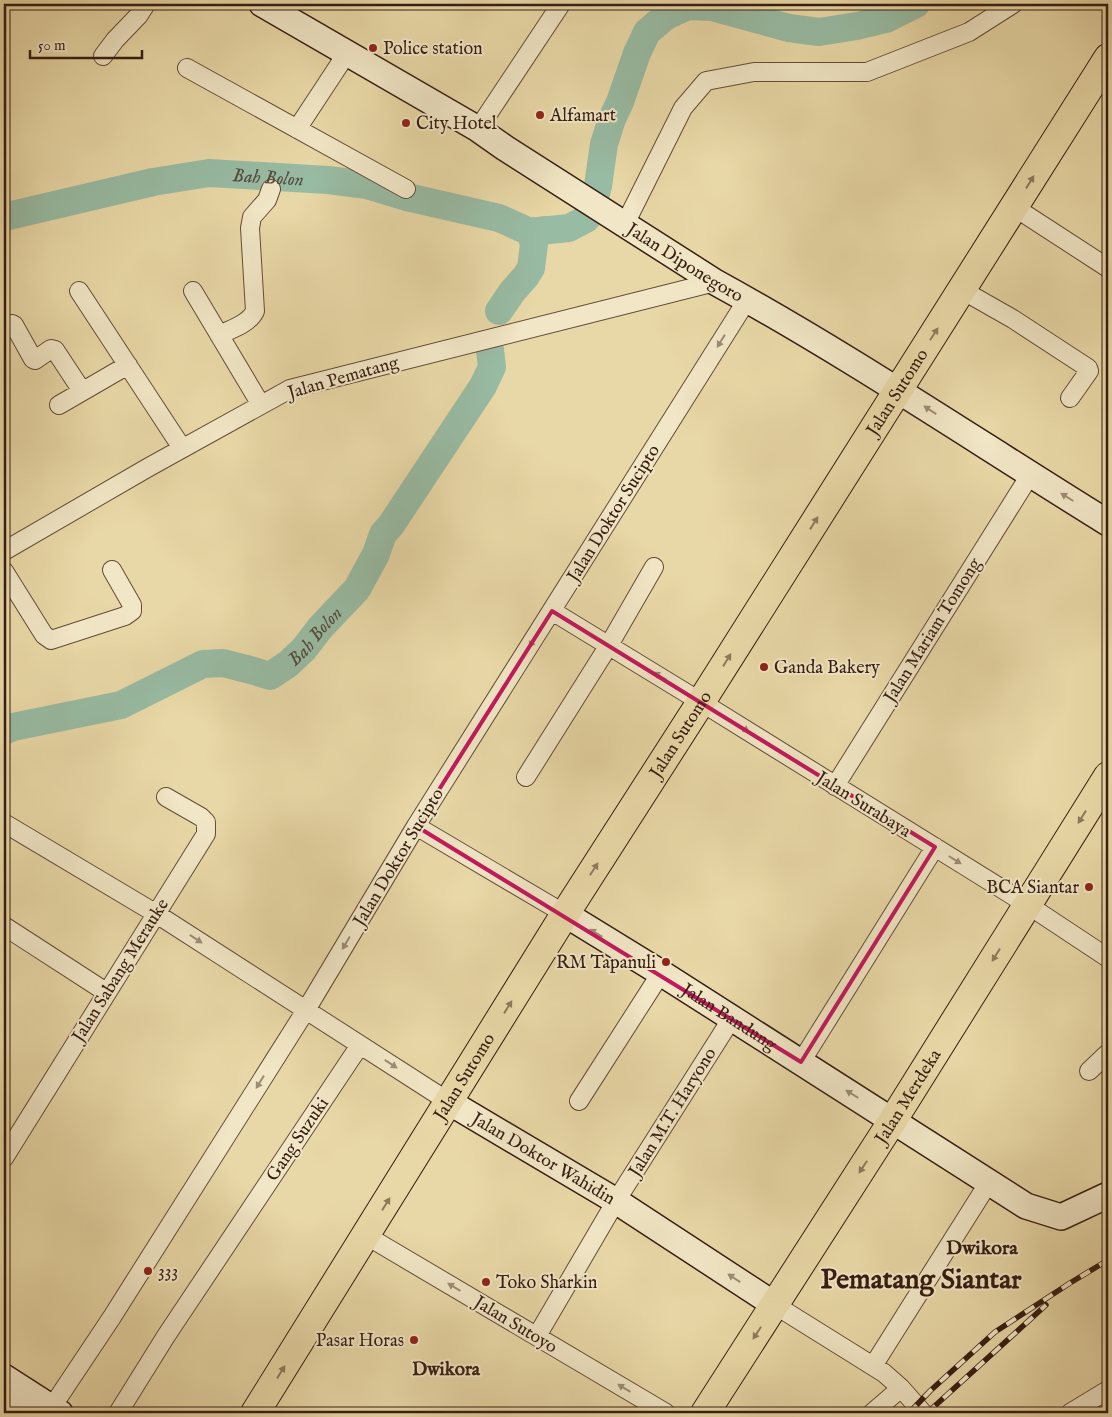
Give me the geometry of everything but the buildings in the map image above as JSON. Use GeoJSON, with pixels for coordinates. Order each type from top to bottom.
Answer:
{"type":"FeatureCollection","features":[{"type":"Feature","properties":{"kind":"main road","name":"Jalan Sutomo"},"geometry":{"type":"LineString","coordinates":[[255,1413],[565,914],[1108,58]]}},
{"type":"Feature","properties":{"kind":"main road","name":"Jalan Merdeka"},"geometry":{"type":"LineString","coordinates":[[705,1413],[893,1120],[1108,776]]}},
{"type":"Feature","properties":{"kind":"street"},"geometry":{"type":"LineString","coordinates":[[103,56],[115,40],[139,15],[146,4]]}},
{"type":"Feature","properties":{"kind":"street","name":"Jalan Diponegoro"},"geometry":{"type":"LineString","coordinates":[[262,4],[478,129],[715,282],[898,389],[1108,523]]}},
{"type":"Feature","properties":{"kind":"street"},"geometry":{"type":"LineString","coordinates":[[478,129],[560,4]]}},
{"type":"Feature","properties":{"kind":"street"},"geometry":{"type":"LineString","coordinates":[[621,221],[683,108],[706,81],[754,72],[867,72],[969,32],[1013,4]]}},
{"type":"Feature","properties":{"kind":"street"},"geometry":{"type":"LineString","coordinates":[[297,129],[348,53]]}},
{"type":"Feature","properties":{"kind":"street"},"geometry":{"type":"LineString","coordinates":[[187,68],[406,189]]}},
{"type":"Feature","properties":{"kind":"street"},"geometry":{"type":"LineString","coordinates":[[220,335],[248,320],[255,311],[250,228],[252,218],[267,200],[271,189]]}},
{"type":"Feature","properties":{"kind":"street"},"geometry":{"type":"LineString","coordinates":[[1014,207],[1108,268]]}},
{"type":"Feature","properties":{"kind":"street","name":"Jalan Pematang"},"geometry":{"type":"LineString","coordinates":[[4,551],[182,448],[290,389],[715,282]]}},
{"type":"Feature","properties":{"kind":"street"},"geometry":{"type":"LineString","coordinates":[[962,290],[1013,319],[1088,368],[1089,371],[1070,398]]}},
{"type":"Feature","properties":{"kind":"street"},"geometry":{"type":"LineString","coordinates":[[79,291],[182,448]]}},
{"type":"Feature","properties":{"kind":"street"},"geometry":{"type":"LineString","coordinates":[[193,291],[261,405]]}},
{"type":"Feature","properties":{"kind":"street","name":"Jalan Doktor Sucipto"},"geometry":{"type":"LineString","coordinates":[[53,1411],[306,1010],[416,826],[747,300]]}},
{"type":"Feature","properties":{"kind":"street"},"geometry":{"type":"LineString","coordinates":[[4,329],[8,325],[14,325],[35,360],[49,350],[55,350],[82,391]]}},
{"type":"Feature","properties":{"kind":"street"},"geometry":{"type":"LineString","coordinates":[[59,405],[128,365]]}},
{"type":"Feature","properties":{"kind":"street","name":"Jalan Mariam Tomong"},"geometry":{"type":"LineString","coordinates":[[835,786],[1030,475]]}},
{"type":"Feature","properties":{"kind":"street"},"geometry":{"type":"LineString","coordinates":[[526,778],[609,645],[654,567]]}},
{"type":"Feature","properties":{"kind":"street"},"geometry":{"type":"LineString","coordinates":[[4,571],[44,635],[51,640],[125,616],[132,611],[132,605],[112,570]]}},
{"type":"Feature","properties":{"kind":"street","name":"Jalan Surabaya"},"geometry":{"type":"LineString","coordinates":[[552,610],[1028,904],[1108,958]]}},
{"type":"Feature","properties":{"kind":"street","name":"Jalan Sabang Merauke"},"geometry":{"type":"LineString","coordinates":[[4,1158],[206,834],[206,822],[201,817],[166,797]]}},
{"type":"Feature","properties":{"kind":"street","name":"Jalan Doktor Wahidin"},"geometry":{"type":"LineString","coordinates":[[4,823],[155,913],[449,1102],[616,1201],[775,1305],[884,1373],[901,1388],[923,1413]]}},
{"type":"Feature","properties":{"kind":"street"},"geometry":{"type":"LineString","coordinates":[[416,826],[565,914]]}},
{"type":"Feature","properties":{"kind":"street"},"geometry":{"type":"LineString","coordinates":[[802,1062],[935,848]]}},
{"type":"Feature","properties":{"kind":"street","name":"Jalan Bandung"},"geometry":{"type":"LineString","coordinates":[[565,914],[802,1062],[1026,1206],[1061,1217],[1108,1195]]}},
{"type":"Feature","properties":{"kind":"street"},"geometry":{"type":"LineString","coordinates":[[4,926],[106,992]]}},
{"type":"Feature","properties":{"kind":"street"},"geometry":{"type":"LineString","coordinates":[[579,1100],[661,973]]}},
{"type":"Feature","properties":{"kind":"street","name":"Jalan M.T. Haryono"},"geometry":{"type":"LineString","coordinates":[[537,1336],[616,1201],[732,1018]]}},
{"type":"Feature","properties":{"kind":"street","name":"Gang Suzuki"},"geometry":{"type":"LineString","coordinates":[[118,1413],[166,1336],[360,1044]]}},
{"type":"Feature","properties":{"kind":"street"},"geometry":{"type":"LineString","coordinates":[[1089,1071],[1108,1054]]}},
{"type":"Feature","properties":{"kind":"street"},"geometry":{"type":"LineString","coordinates":[[873,1366],[989,1182]]}},
{"type":"Feature","properties":{"kind":"street","name":"Jalan Sutoyo"},"geometry":{"type":"LineString","coordinates":[[366,1236],[666,1413]]}},
{"type":"Feature","properties":{"kind":"street"},"geometry":{"type":"LineString","coordinates":[[4,1377],[53,1411]]}},
{"type":"Feature","properties":{"kind":"street"},"geometry":{"type":"LineString","coordinates":[[872,1413],[901,1388]]}},
{"type":"Feature","properties":{"kind":"street"},"geometry":{"type":"LineString","coordinates":[[1070,1413],[1108,1390]]}},
{"type":"Feature","properties":{"kind":"street"},"geometry":{"type":"LineString","coordinates":[[4,1401],[23,1413]]}},
{"type":"Feature","properties":{"kind":"highlighted area"},"geometry":{"type":"Polygon","coordinates":[[[552,611],[935,847],[801,1062],[416,826],[552,611]]]}},
{"type":"Feature","properties":{"kind":"waterway","name":"Bah Bolon"},"geometry":{"type":"LineString","coordinates":[[4,217],[153,182],[209,173],[328,180],[367,185],[407,197],[499,218],[530,232],[569,228],[586,219],[591,213],[598,186],[604,144],[637,53],[647,32],[666,16],[688,6],[712,7],[789,28],[819,32],[886,19],[916,4]]}},
{"type":"Feature","properties":{"kind":"waterway","name":"Bah Bolon"},"geometry":{"type":"LineString","coordinates":[[499,311],[531,268],[534,244],[530,232],[548,230]]}},
{"type":"Feature","properties":{"kind":"waterway","name":"Bah Bolon"},"geometry":{"type":"LineString","coordinates":[[4,731],[13,727],[121,705],[203,664],[223,663],[270,676],[288,664],[304,649],[320,628],[357,589],[376,554],[383,534],[391,525],[483,386],[492,367],[490,350]]}},
{"type":"Feature","properties":{"kind":"railway"},"geometry":{"type":"LineString","coordinates":[[909,1413],[930,1391],[995,1332],[1108,1260]]}},
{"type":"Feature","properties":{"kind":"railway"},"geometry":{"type":"LineString","coordinates":[[927,1413],[1046,1305]]}},
{"type":"Feature","properties":{"kind":"place","name":"Police station"},"geometry":{"type":"Point","coordinates":[373,48]}},
{"type":"Feature","properties":{"kind":"place","name":"Alfamart"},"geometry":{"type":"Point","coordinates":[540,115]}},
{"type":"Feature","properties":{"kind":"place","name":"City Hotel"},"geometry":{"type":"Point","coordinates":[406,123]}},
{"type":"Feature","properties":{"kind":"place","name":"Ganda Bakery"},"geometry":{"type":"Point","coordinates":[764,667]}},
{"type":"Feature","properties":{"kind":"place","name":"BCA Siantar"},"geometry":{"type":"Point","coordinates":[1089,887]}},
{"type":"Feature","properties":{"kind":"place","name":"RM Tapanuli"},"geometry":{"type":"Point","coordinates":[666,962]}},
{"type":"Feature","properties":{"kind":"place","name":"333"},"geometry":{"type":"Point","coordinates":[148,1271]}},
{"type":"Feature","properties":{"kind":"place","name":"Toko Sharkin"},"geometry":{"type":"Point","coordinates":[486,1282]}},
{"type":"Feature","properties":{"kind":"place","name":"Pasar Horas"},"geometry":{"type":"Point","coordinates":[414,1340]}},
{"type":"Feature","properties":{"kind":"district","name":"Dwikora"},"geometry":{"type":"Point","coordinates":[982,1247]}},
{"type":"Feature","properties":{"kind":"district","name":"Pematang Siantar"},"geometry":{"type":"Point","coordinates":[921,1278]}},
{"type":"Feature","properties":{"kind":"district","name":"Dwikora"},"geometry":{"type":"Point","coordinates":[446,1368]}}]}
